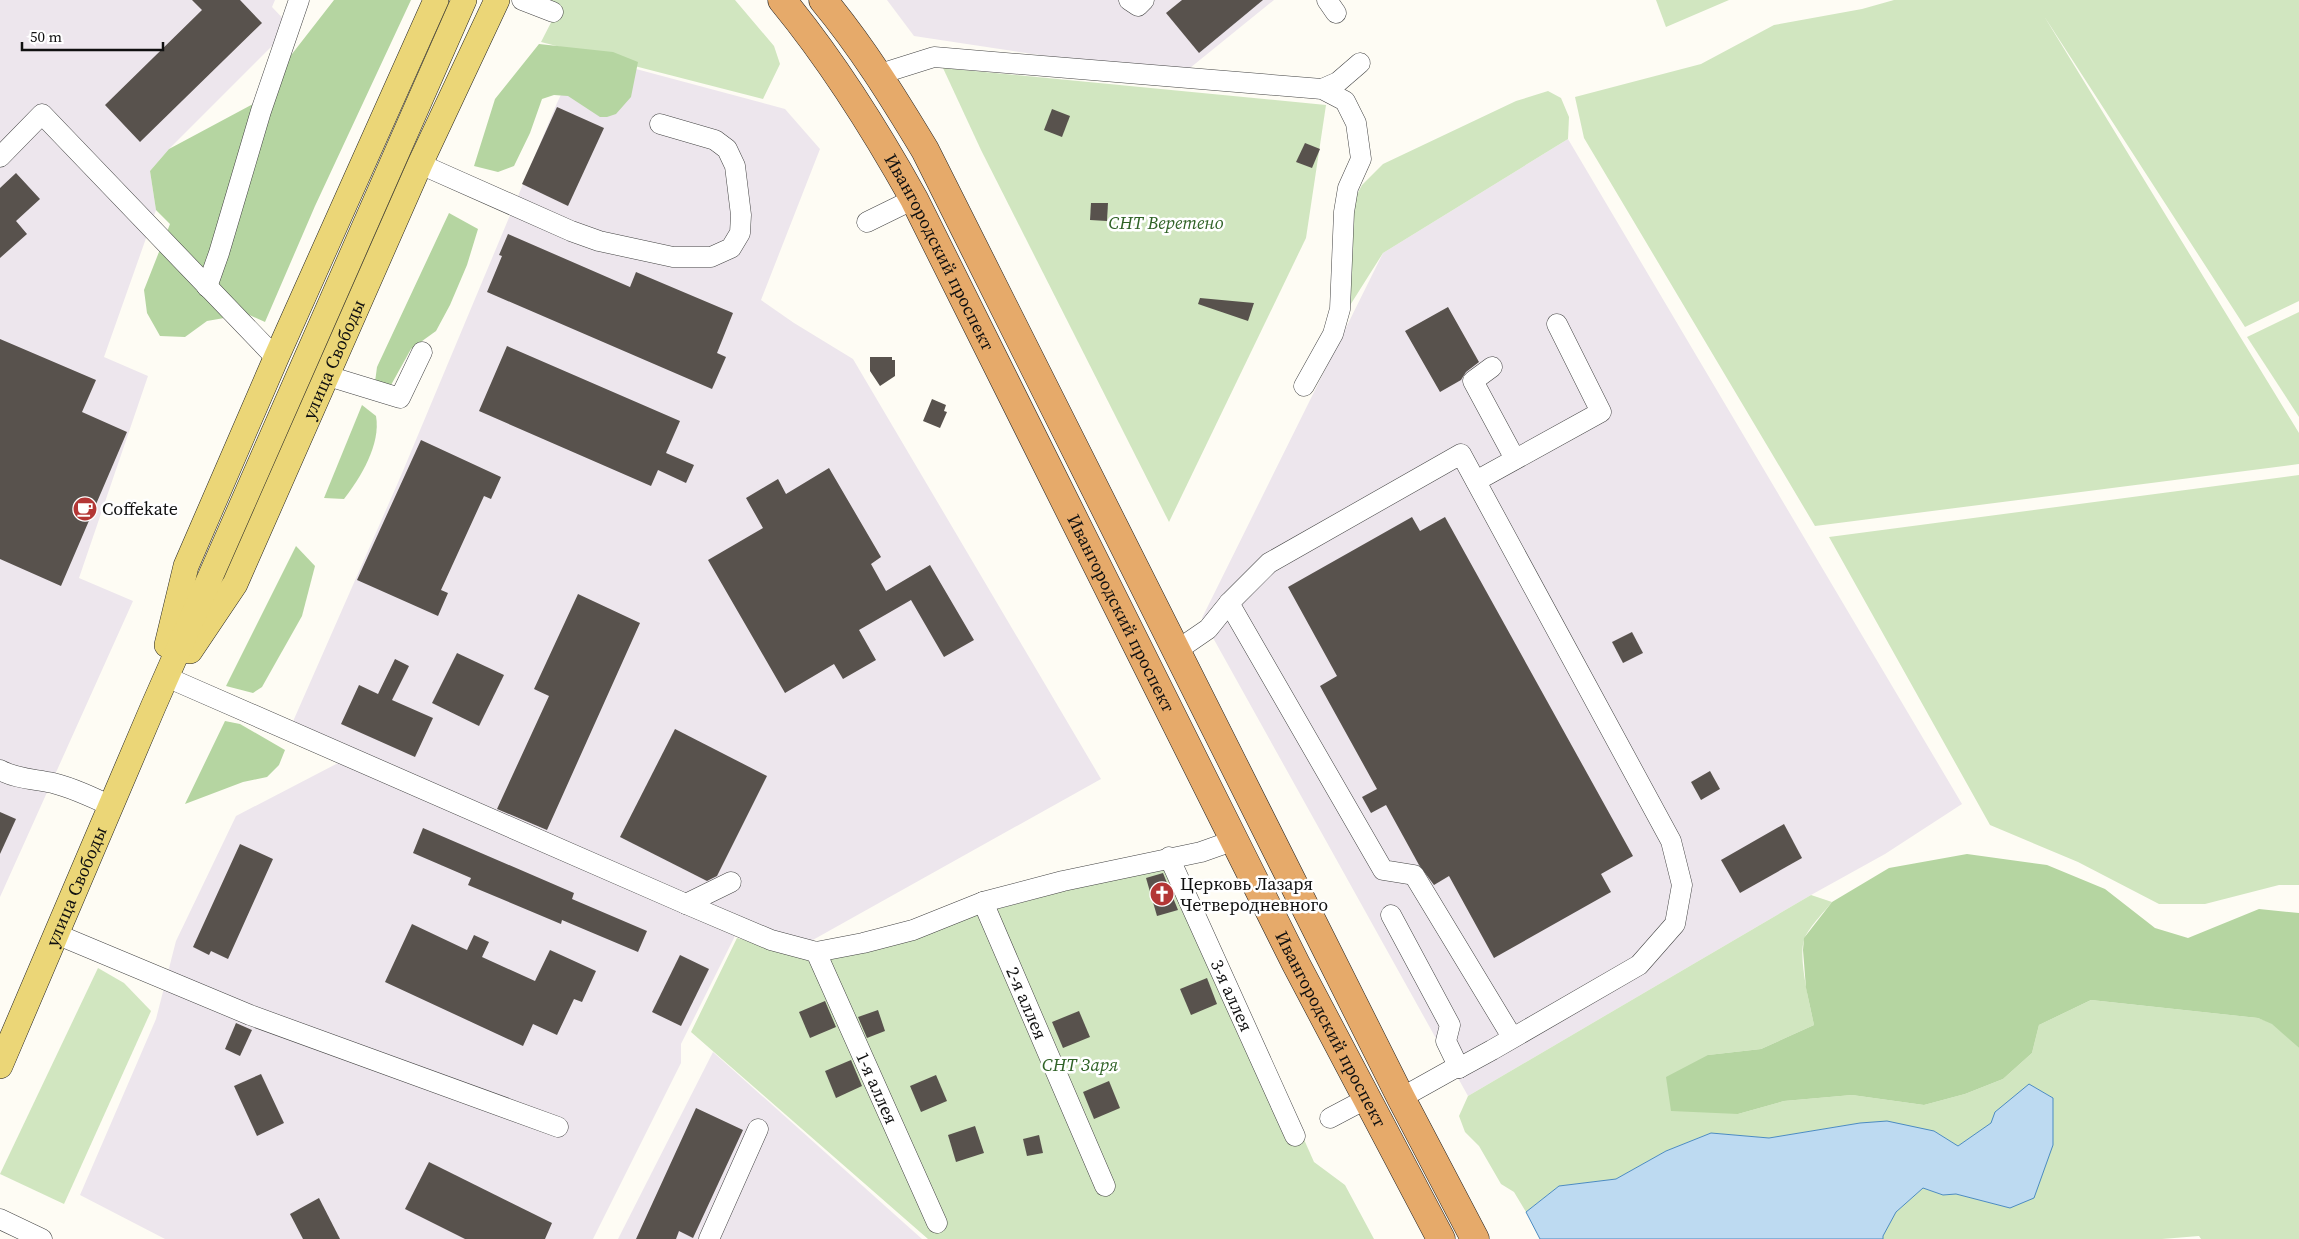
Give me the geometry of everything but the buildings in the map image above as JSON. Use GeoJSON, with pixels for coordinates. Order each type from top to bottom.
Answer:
{"type":"FeatureCollection","features":[{"type":"Feature","properties":{"kind":"highway","name":"Ивангородский проспект"},"geometry":{"type":"LineString","coordinates":[[782,0],[810,34],[849,91],[887,151],[914,199],[1366,1099],[1441,1239]]}},
{"type":"Feature","properties":{"kind":"highway","name":"Ивангородский проспект"},"geometry":{"type":"LineString","coordinates":[[823,0],[850,32],[880,74],[925,150],[1401,1098],[1474,1239]]}},
{"type":"Feature","properties":{"kind":"main road","name":"улица Свободы"},"geometry":{"type":"LineString","coordinates":[[153,707],[186,566],[276,358],[436,0]]}},
{"type":"Feature","properties":{"kind":"main road","name":"улица Свободы"},"geometry":{"type":"LineString","coordinates":[[0,1066],[153,707],[464,0]]}},
{"type":"Feature","properties":{"kind":"main road","name":"улица Свободы"},"geometry":{"type":"LineString","coordinates":[[153,707],[235,584],[420,164],[496,0]]}},
{"type":"Feature","properties":{"kind":"street"},"geometry":{"type":"LineString","coordinates":[[207,287],[261,111],[299,0]]}},
{"type":"Feature","properties":{"kind":"street"},"geometry":{"type":"LineString","coordinates":[[522,0],[553,12]]}},
{"type":"Feature","properties":{"kind":"street"},"geometry":{"type":"LineString","coordinates":[[1129,0],[1138,6],[1144,0]]}},
{"type":"Feature","properties":{"kind":"street"},"geometry":{"type":"LineString","coordinates":[[880,74],[934,57],[1322,89],[1345,101],[1356,123],[1360,159],[1348,188],[1344,212],[1340,309],[1333,334],[1304,386]]}},
{"type":"Feature","properties":{"kind":"street"},"geometry":{"type":"LineString","coordinates":[[1322,89],[1338,82],[1360,63]]}},
{"type":"Feature","properties":{"kind":"street"},"geometry":{"type":"LineString","coordinates":[[0,157],[42,114],[276,358]]}},
{"type":"Feature","properties":{"kind":"street"},"geometry":{"type":"LineString","coordinates":[[420,164],[598,242],[673,257],[711,257],[731,248],[740,232],[741,215],[735,166],[727,149],[715,140],[660,124]]}},
{"type":"Feature","properties":{"kind":"street"},"geometry":{"type":"LineString","coordinates":[[867,222],[914,199]]}},
{"type":"Feature","properties":{"kind":"street"},"geometry":{"type":"LineString","coordinates":[[1476,481],[1601,412],[1557,324]]}},
{"type":"Feature","properties":{"kind":"street"},"geometry":{"type":"LineString","coordinates":[[328,376],[400,398],[422,352]]}},
{"type":"Feature","properties":{"kind":"street"},"geometry":{"type":"LineString","coordinates":[[1492,367],[1473,381],[1516,459]]}},
{"type":"Feature","properties":{"kind":"street"},"geometry":{"type":"LineString","coordinates":[[1176,651],[1208,629],[1229,603],[1269,563],[1461,454],[1671,841],[1682,885],[1675,924],[1639,965],[1459,1068],[1453,1069],[1401,1098]]}},
{"type":"Feature","properties":{"kind":"street"},"geometry":{"type":"LineString","coordinates":[[1229,603],[1382,870],[1414,875],[1512,1038]]}},
{"type":"Feature","properties":{"kind":"street"},"geometry":{"type":"LineString","coordinates":[[171,679],[771,940],[816,952],[863,943],[913,930],[983,902],[1063,881],[1129,868],[1169,857],[1201,852],[1235,840]]}},
{"type":"Feature","properties":{"kind":"street"},"geometry":{"type":"LineString","coordinates":[[0,770],[9,775],[55,784],[80,792],[111,806]]}},
{"type":"Feature","properties":{"kind":"street","name":"3-я аллея"},"geometry":{"type":"LineString","coordinates":[[1169,857],[1295,1136]]}},
{"type":"Feature","properties":{"kind":"street"},"geometry":{"type":"LineString","coordinates":[[686,904],[731,882]]}},
{"type":"Feature","properties":{"kind":"street","name":"2-я аллея"},"geometry":{"type":"LineString","coordinates":[[983,902],[1106,1186]]}},
{"type":"Feature","properties":{"kind":"street"},"geometry":{"type":"LineString","coordinates":[[1391,915],[1450,1025],[1446,1041],[1459,1068]]}},
{"type":"Feature","properties":{"kind":"street"},"geometry":{"type":"LineString","coordinates":[[56,934],[250,1015],[558,1128]]}},
{"type":"Feature","properties":{"kind":"street","name":"1-я аллея"},"geometry":{"type":"LineString","coordinates":[[816,952],[938,1223]]}},
{"type":"Feature","properties":{"kind":"street"},"geometry":{"type":"LineString","coordinates":[[1330,1118],[1366,1099]]}},
{"type":"Feature","properties":{"kind":"street"},"geometry":{"type":"LineString","coordinates":[[709,1239],[758,1129]]}},
{"type":"Feature","properties":{"kind":"street"},"geometry":{"type":"LineString","coordinates":[[0,1219],[42,1239]]}},
{"type":"Feature","properties":{"kind":"shaded area"},"geometry":{"type":"Polygon","coordinates":[[[0,0],[275,0],[272,7],[291,27],[169,149],[150,171],[156,210],[104,357],[148,376],[79,578],[133,601],[0,897],[0,0]]]}},
{"type":"Feature","properties":{"kind":"shaded area"},"geometry":{"type":"Polygon","coordinates":[[[887,0],[1274,0],[1185,72],[1072,60],[914,36],[887,0]]]}},
{"type":"Feature","properties":{"kind":"shaded area"},"geometry":{"type":"Polygon","coordinates":[[[580,54],[785,109],[820,149],[761,300],[794,323],[853,359],[1101,779],[802,946],[291,726],[400,478],[557,103],[580,54]]]}},
{"type":"Feature","properties":{"kind":"shaded area"},"geometry":{"type":"Polygon","coordinates":[[[1568,139],[1962,804],[1885,854],[1811,895],[1468,1096],[1202,618],[1383,253],[1568,139]]]}},
{"type":"Feature","properties":{"kind":"shaded area"},"geometry":{"type":"Polygon","coordinates":[[[340,762],[735,936],[681,1044],[681,1063],[593,1239],[165,1239],[80,1195],[156,1019],[176,941],[236,816],[340,762]]]}},
{"type":"Feature","properties":{"kind":"shaded area"},"geometry":{"type":"Polygon","coordinates":[[[713,1052],[922,1239],[618,1239],[713,1052]]]}},
{"type":"Feature","properties":{"kind":"green space"},"geometry":{"type":"Polygon","coordinates":[[[334,0],[411,0],[315,206],[265,322],[247,314],[207,321],[185,337],[160,336],[147,313],[144,290],[170,224],[156,210],[150,171],[169,149],[253,104],[334,0]]]}},
{"type":"Feature","properties":{"kind":"green space"},"geometry":{"type":"Polygon","coordinates":[[[541,0],[735,0],[774,46],[780,64],[763,99],[541,42],[560,5],[541,0]]]}},
{"type":"Feature","properties":{"kind":"green space"},"geometry":{"type":"Polygon","coordinates":[[[1656,0],[1729,0],[1666,27],[1656,0]]]}},
{"type":"Feature","properties":{"kind":"green space"},"geometry":{"type":"Polygon","coordinates":[[[1894,0],[2299,0],[2299,301],[2245,327],[2044,16],[2299,433],[2299,464],[1815,526],[1584,138],[1575,97],[1701,64],[1774,25],[1862,9],[1894,0]]]}},
{"type":"Feature","properties":{"kind":"green space"},"geometry":{"type":"Polygon","coordinates":[[[539,44],[613,52],[638,62],[631,97],[616,114],[607,117],[600,117],[568,96],[554,95],[542,99],[530,133],[514,166],[498,172],[474,166],[495,99],[539,44]]]}},
{"type":"Feature","properties":{"kind":"green space","name":"СНТ Веретено"},"geometry":{"type":"Polygon","coordinates":[[[943,68],[1326,105],[1306,238],[1169,522],[981,150],[943,68]]]}},
{"type":"Feature","properties":{"kind":"green space"},"geometry":{"type":"Polygon","coordinates":[[[1548,91],[1561,98],[1569,117],[1568,139],[1383,253],[1342,318],[1353,202],[1362,185],[1383,164],[1516,101],[1548,91]]]}},
{"type":"Feature","properties":{"kind":"green space"},"geometry":{"type":"Polygon","coordinates":[[[449,213],[478,229],[467,265],[450,305],[436,331],[411,349],[391,385],[382,386],[375,382],[377,367],[449,213]]]}},
{"type":"Feature","properties":{"kind":"green space"},"geometry":{"type":"Polygon","coordinates":[[[2299,312],[2299,417],[2247,337],[2299,312]]]}},
{"type":"Feature","properties":{"kind":"green space"},"geometry":{"type":"Polygon","coordinates":[[[362,405],[376,416],[376,438],[373,449],[357,481],[344,499],[324,498],[362,405]]]}},
{"type":"Feature","properties":{"kind":"green space"},"geometry":{"type":"Polygon","coordinates":[[[2299,475],[2299,885],[2279,885],[2205,904],[2159,904],[2078,862],[1990,825],[1829,537],[2299,475]]]}},
{"type":"Feature","properties":{"kind":"green space"},"geometry":{"type":"Polygon","coordinates":[[[296,546],[315,566],[302,616],[262,687],[253,693],[226,686],[296,546]]]}},
{"type":"Feature","properties":{"kind":"green space"},"geometry":{"type":"Polygon","coordinates":[[[225,721],[240,724],[285,750],[279,765],[267,777],[243,782],[185,804],[225,721]]]}},
{"type":"Feature","properties":{"kind":"green space"},"geometry":{"type":"Polygon","coordinates":[[[1967,854],[2047,865],[2105,889],[2155,928],[2188,938],[2259,909],[2299,913],[2299,1048],[2272,1024],[2258,1018],[2091,1000],[2039,1025],[2032,1053],[2003,1079],[1965,1094],[1924,1105],[1852,1095],[1784,1101],[1738,1114],[1671,1111],[1666,1077],[1708,1055],[1761,1049],[1814,1025],[1806,988],[1804,938],[1832,902],[1889,868],[1967,854]]]}},
{"type":"Feature","properties":{"kind":"green space","name":"СНТ Заря"},"geometry":{"type":"Polygon","coordinates":[[[1180,860],[1314,1162],[1345,1185],[1374,1239],[928,1239],[691,1032],[737,938],[814,958],[1180,860]]]}},
{"type":"Feature","properties":{"kind":"green space"},"geometry":{"type":"Polygon","coordinates":[[[1811,895],[1832,902],[1816,920],[1804,940],[1802,958],[1814,1025],[1761,1049],[1708,1055],[1738,1114],[1784,1101],[1852,1095],[1924,1105],[1965,1094],[2003,1079],[2032,1053],[2039,1025],[2091,1000],[2258,1018],[2272,1023],[2299,1048],[2299,1239],[2201,1239],[2199,1236],[2162,1239],[1883,1239],[1882,1236],[1896,1212],[1923,1188],[1943,1195],[1956,1194],[2010,1208],[2053,1145],[2053,1098],[2029,1084],[1992,1123],[1958,1146],[1934,1131],[1860,1123],[1769,1138],[1711,1133],[1666,1151],[1616,1179],[1559,1186],[1526,1212],[1514,1192],[1501,1184],[1479,1146],[1465,1132],[1459,1116],[1468,1096],[1811,895]]]}},
{"type":"Feature","properties":{"kind":"green space"},"geometry":{"type":"Polygon","coordinates":[[[98,968],[124,983],[151,1011],[64,1204],[0,1174],[98,968]]]}},
{"type":"Feature","properties":{"kind":"water"},"geometry":{"type":"Polygon","coordinates":[[[2029,1084],[2053,1098],[2053,1145],[2034,1198],[2010,1208],[1956,1194],[1943,1195],[1923,1188],[1896,1212],[1883,1239],[1540,1239],[1526,1212],[1559,1186],[1616,1179],[1666,1151],[1711,1133],[1769,1138],[1860,1123],[1887,1121],[1934,1131],[1958,1146],[1991,1123],[1995,1112],[2029,1084]]]}},
{"type":"Feature","properties":{"kind":"place","name":"Coffekate"},"geometry":{"type":"Point","coordinates":[85,509]}},
{"type":"Feature","properties":{"kind":"place","name":"Церковь Лазаря Четверодневного"},"geometry":{"type":"Point","coordinates":[1162,894]}}]}
